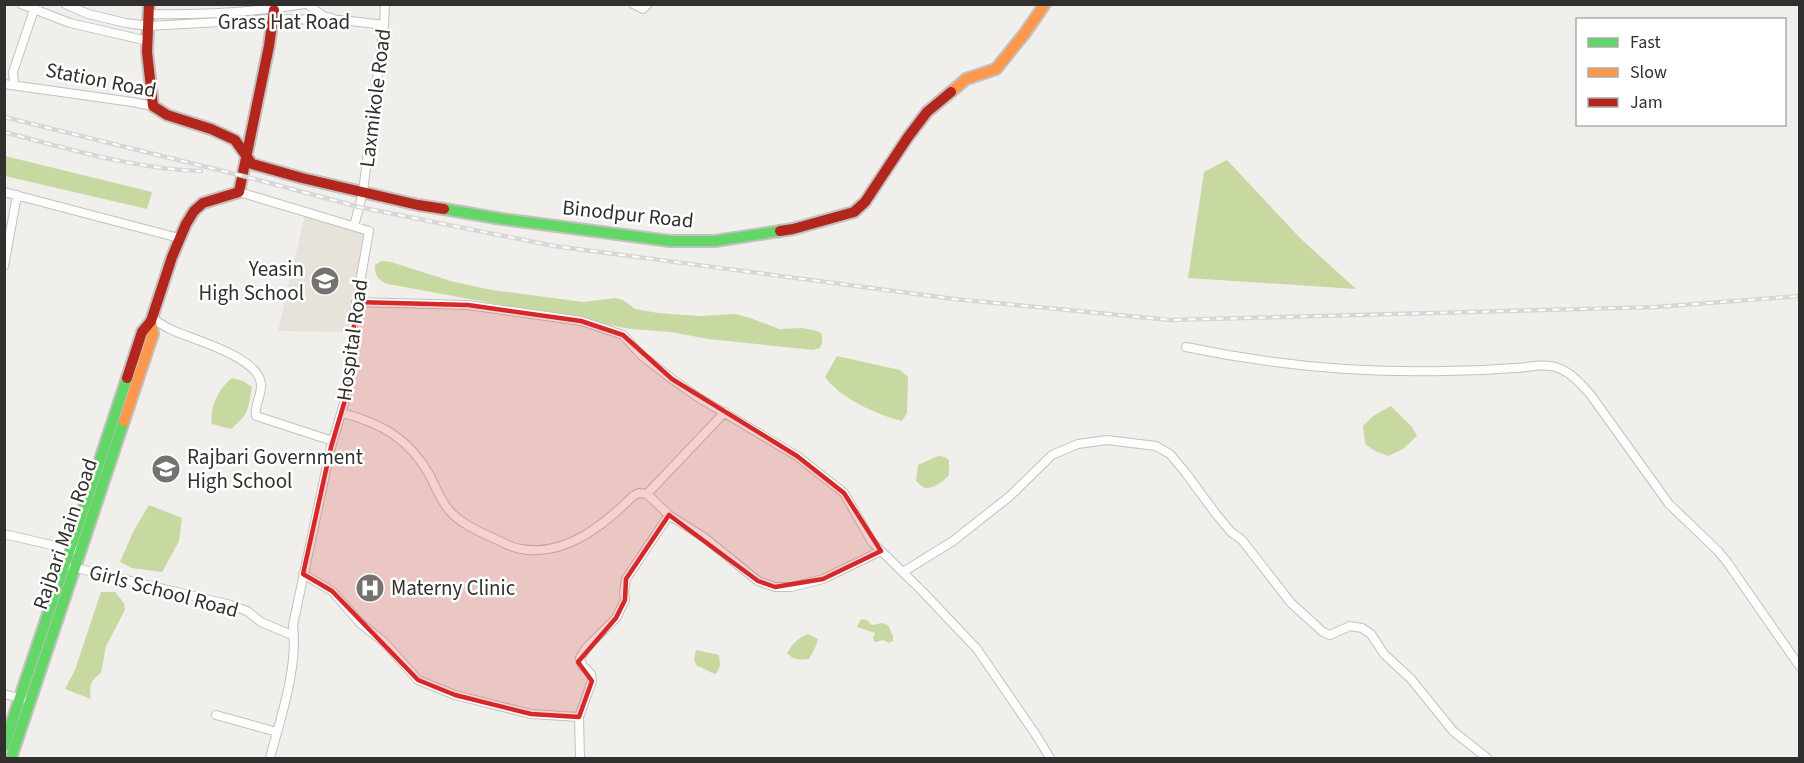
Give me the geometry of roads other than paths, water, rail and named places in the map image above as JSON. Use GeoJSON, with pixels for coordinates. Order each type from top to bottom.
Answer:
{"type":"FeatureCollection","features":[{"type":"Feature","properties":{"kind":"street"},"geometry":{"type":"LineString","coordinates":[[21,4],[70,23],[148,41]]}},
{"type":"Feature","properties":{"kind":"street","name":"Grass Hat Road"},"geometry":{"type":"LineString","coordinates":[[65,4],[88,14],[149,26],[274,14],[384,25]]}},
{"type":"Feature","properties":{"kind":"street"},"geometry":{"type":"LineString","coordinates":[[153,106],[147,52],[149,9],[209,14],[274,14],[306,4],[325,16],[342,20]]}},
{"type":"Feature","properties":{"kind":"street","name":"Laxmikole Road"},"geometry":{"type":"LineString","coordinates":[[354,226],[363,192],[385,4]]}},
{"type":"Feature","properties":{"kind":"street"},"geometry":{"type":"LineString","coordinates":[[633,4],[643,9],[648,4]]}},
{"type":"Feature","properties":{"kind":"street","name":"Binodpur Road"},"geometry":{"type":"LineString","coordinates":[[247,158],[258,167],[418,205],[502,219],[670,241],[715,241],[793,229],[854,212],[865,202],[927,112],[966,79],[996,69],[1045,4]]}},
{"type":"Feature","properties":{"kind":"street"},"geometry":{"type":"LineString","coordinates":[[14,84],[14,72],[35,8]]}},
{"type":"Feature","properties":{"kind":"street"},"geometry":{"type":"LineString","coordinates":[[274,14],[239,192],[354,226]]}},
{"type":"Feature","properties":{"kind":"street","name":"Station Road"},"geometry":{"type":"LineString","coordinates":[[4,84],[153,106],[167,115],[211,129],[235,140],[247,158]]}},
{"type":"Feature","properties":{"kind":"street"},"geometry":{"type":"LineString","coordinates":[[4,192],[179,238]]}},
{"type":"Feature","properties":{"kind":"street","name":"Rajbari Main Road"},"geometry":{"type":"LineString","coordinates":[[4,746],[24,700],[116,431],[153,334],[151,320],[179,238],[192,215],[204,203],[239,192]]}},
{"type":"Feature","properties":{"kind":"street"},"geometry":{"type":"LineString","coordinates":[[4,266],[17,195]]}},
{"type":"Feature","properties":{"kind":"street","name":"Hospital Road"},"geometry":{"type":"LineString","coordinates":[[270,759],[288,687],[294,636],[293,626],[303,574],[333,441],[348,390],[356,302],[369,231],[354,226]]}},
{"type":"Feature","properties":{"kind":"street"},"geometry":{"type":"LineString","coordinates":[[356,302],[468,305],[581,321],[623,335],[641,355],[696,396],[797,456],[844,493],[872,542],[977,649],[1050,759]]}},
{"type":"Feature","properties":{"kind":"street"},"geometry":{"type":"LineString","coordinates":[[151,320],[170,330],[229,353],[252,368],[258,374],[261,384],[256,416],[333,441]]}},
{"type":"Feature","properties":{"kind":"street"},"geometry":{"type":"LineString","coordinates":[[1186,347],[1236,358],[1397,371],[1550,366],[1561,369],[1590,394],[1669,504],[1727,562],[1800,667]]}},
{"type":"Feature","properties":{"kind":"street"},"geometry":{"type":"LineString","coordinates":[[647,494],[725,412]]}},
{"type":"Feature","properties":{"kind":"street"},"geometry":{"type":"LineString","coordinates":[[342,413],[367,419],[406,444],[420,459],[449,511],[481,533],[519,549],[539,551],[560,547],[590,533],[639,493],[647,494],[669,515],[705,538],[758,580],[776,587],[791,587],[823,579],[881,551]]}},
{"type":"Feature","properties":{"kind":"street"},"geometry":{"type":"LineString","coordinates":[[903,572],[953,542],[1010,496],[1052,455],[1078,444],[1107,440],[1156,446],[1170,454],[1216,514],[1231,532],[1242,540],[1291,603],[1323,632],[1330,635],[1350,626],[1362,628],[1371,634],[1384,654],[1411,679],[1453,731],[1487,759]]}},
{"type":"Feature","properties":{"kind":"street"},"geometry":{"type":"LineString","coordinates":[[580,759],[579,717],[592,681],[591,674],[582,665],[580,658],[616,618],[625,600],[626,579],[669,515]]}},
{"type":"Feature","properties":{"kind":"street"},"geometry":{"type":"LineString","coordinates":[[4,534],[76,550]]}},
{"type":"Feature","properties":{"kind":"street","name":"Girls School Road"},"geometry":{"type":"LineString","coordinates":[[70,565],[247,611],[261,622],[294,636]]}},
{"type":"Feature","properties":{"kind":"street"},"geometry":{"type":"LineString","coordinates":[[303,574],[332,591],[360,623],[384,642],[418,680],[455,695],[531,714],[579,717]]}},
{"type":"Feature","properties":{"kind":"street"},"geometry":{"type":"LineString","coordinates":[[4,694],[24,700]]}},
{"type":"Feature","properties":{"kind":"street","name":"Rajbari Main Road"},"geometry":{"type":"LineString","coordinates":[[11,759],[24,700]]}},
{"type":"Feature","properties":{"kind":"street"},"geometry":{"type":"LineString","coordinates":[[216,715],[277,732]]}},
{"type":"Feature","properties":{"kind":"railway"},"geometry":{"type":"LineString","coordinates":[[4,117],[359,207],[554,246],[954,299],[1170,320],[1656,307],[1800,296]]}},
{"type":"Feature","properties":{"kind":"railway"},"geometry":{"type":"LineString","coordinates":[[4,132],[126,162],[201,171]]}},
{"type":"Feature","properties":{"kind":"place","name":"Yeasin High School"},"geometry":{"type":"Point","coordinates":[325,281]}},
{"type":"Feature","properties":{"kind":"place","name":"Rajbari Government High School"},"geometry":{"type":"Point","coordinates":[166,469]}},
{"type":"Feature","properties":{"kind":"place","name":"Materny Clinic"},"geometry":{"type":"Point","coordinates":[370,588]}}]}
